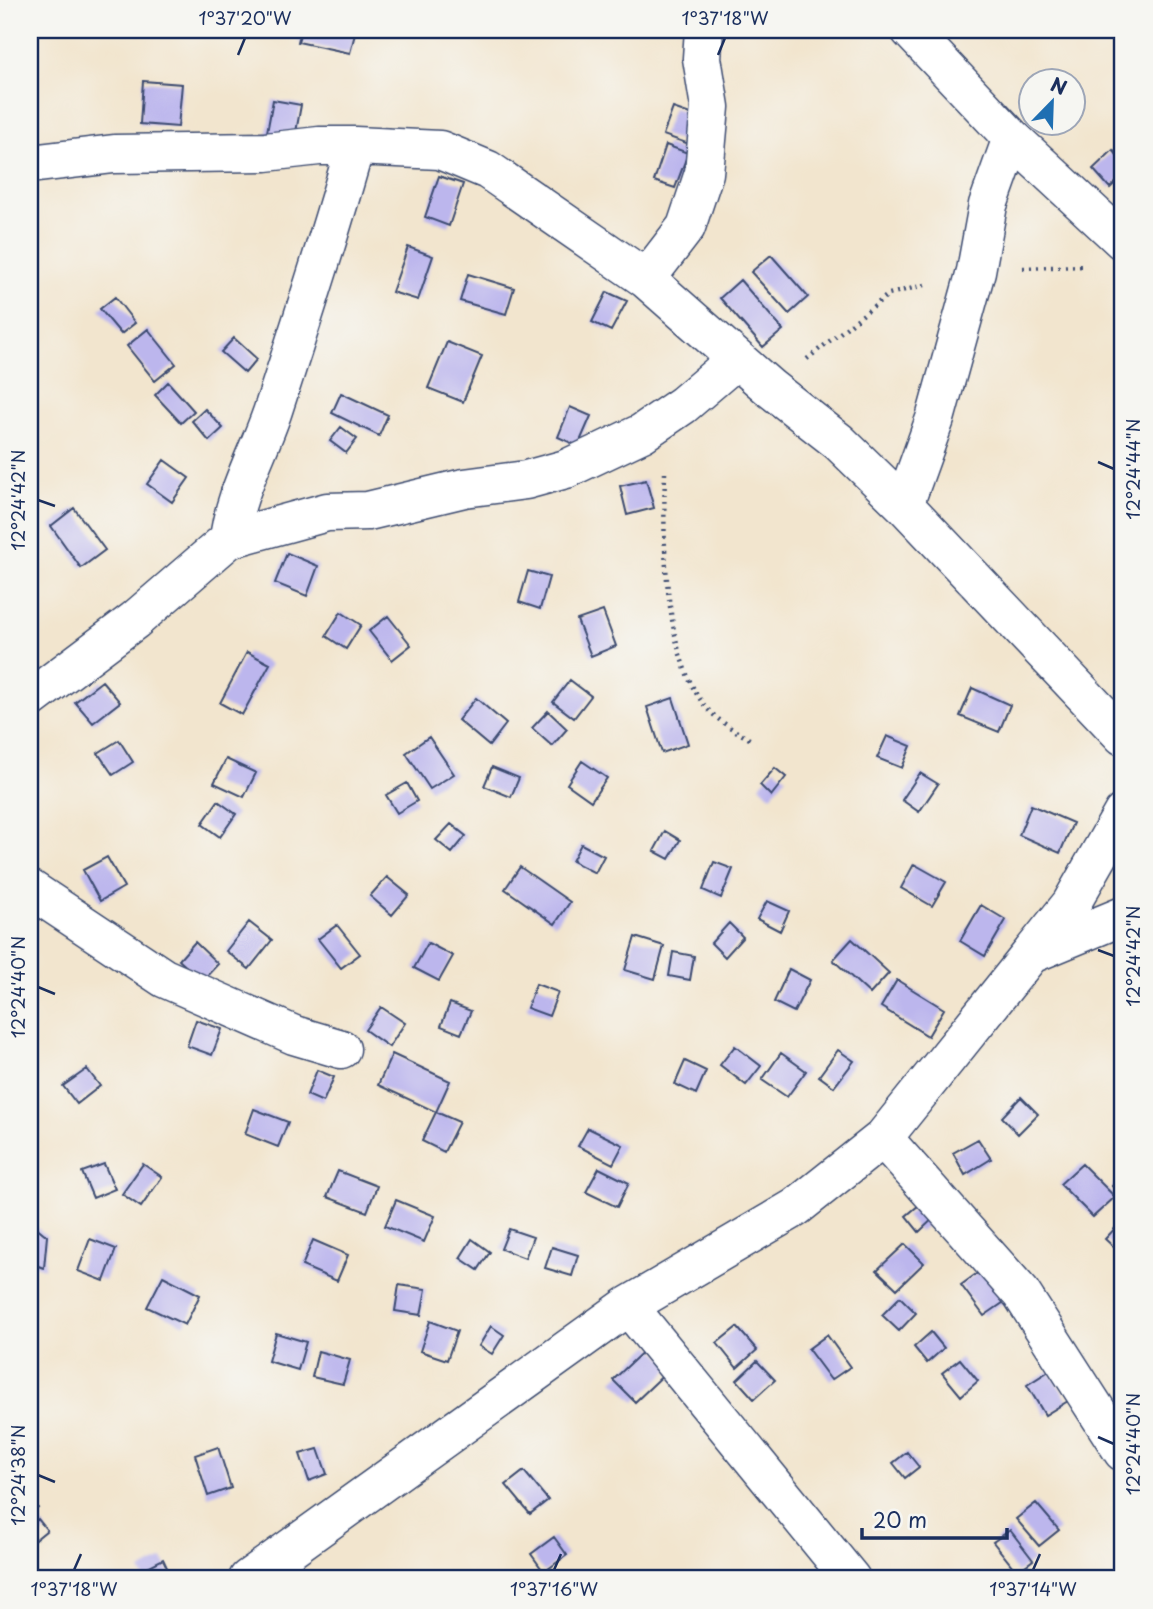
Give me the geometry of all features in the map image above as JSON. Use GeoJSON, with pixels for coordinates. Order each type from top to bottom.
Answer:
{"type":"FeatureCollection","features":[{"type":"Feature","properties":{"kind":"street"},"geometry":{"type":"LineString","coordinates":[[646,279],[686,227],[704,173],[710,107],[702,58],[704,30]]}},
{"type":"Feature","properties":{"kind":"street"},"geometry":{"type":"LineString","coordinates":[[910,30],[1012,138],[1123,241]]}},
{"type":"Feature","properties":{"kind":"street"},"geometry":{"type":"LineString","coordinates":[[904,505],[935,419],[976,271],[988,205],[1012,138]]}},
{"type":"Feature","properties":{"kind":"street"},"geometry":{"type":"LineString","coordinates":[[30,164],[114,154],[239,153],[319,146],[355,146],[440,150],[488,170],[646,279],[737,359],[839,442],[904,505],[1123,736]]}},
{"type":"Feature","properties":{"kind":"street"},"geometry":{"type":"LineString","coordinates":[[229,539],[233,512],[270,417],[328,247],[355,146]]}},
{"type":"Feature","properties":{"kind":"street"},"geometry":{"type":"LineString","coordinates":[[30,699],[135,620],[229,539],[327,512],[368,511],[464,488],[526,480],[566,469],[642,433],[737,359]]}},
{"type":"Feature","properties":{"kind":"street"},"geometry":{"type":"LineString","coordinates":[[248,1579],[628,1306],[795,1208],[883,1138],[1034,953],[1070,904],[1123,813]]}},
{"type":"Feature","properties":{"kind":"street"},"geometry":{"type":"LineString","coordinates":[[30,889],[164,978],[295,1035],[341,1049]]}},
{"type":"Feature","properties":{"kind":"street"},"geometry":{"type":"LineString","coordinates":[[1034,953],[1123,916]]}},
{"type":"Feature","properties":{"kind":"street"},"geometry":{"type":"LineString","coordinates":[[883,1138],[1021,1293],[1123,1452]]}},
{"type":"Feature","properties":{"kind":"street"},"geometry":{"type":"LineString","coordinates":[[628,1306],[848,1576]]}},
{"type":"Feature","properties":{"kind":"path"},"geometry":{"type":"LineString","coordinates":[[667,416],[664,555],[669,606],[679,644],[692,687],[703,704],[719,719],[753,741]]}},
{"type":"Feature","properties":{"kind":"path"},"geometry":{"type":"LineString","coordinates":[[674,1579],[848,1576]]}},
{"type":"Feature","properties":{"kind":"path"},"geometry":{"type":"LineString","coordinates":[[604,1579],[634,1579]]}},
{"type":"Feature","properties":{"kind":"building"},"geometry":{"type":"Polygon","coordinates":[[[301,30],[356,30],[350,53],[298,42],[301,30]]]}},
{"type":"Feature","properties":{"kind":"building"},"geometry":{"type":"Polygon","coordinates":[[[143,81],[182,84],[178,127],[140,124],[143,81]]]}},
{"type":"Feature","properties":{"kind":"building"},"geometry":{"type":"Polygon","coordinates":[[[273,100],[301,105],[293,148],[265,143],[273,100]]]}},
{"type":"Feature","properties":{"kind":"building"},"geometry":{"type":"Polygon","coordinates":[[[673,108],[702,118],[692,145],[663,135],[673,108]]]}},
{"type":"Feature","properties":{"kind":"building"},"geometry":{"type":"Polygon","coordinates":[[[666,145],[688,153],[675,188],[654,181],[666,145]]]}},
{"type":"Feature","properties":{"kind":"building"},"geometry":{"type":"Polygon","coordinates":[[[1113,150],[1123,162],[1123,176],[1110,188],[1093,169],[1113,150]]]}},
{"type":"Feature","properties":{"kind":"building"},"geometry":{"type":"Polygon","coordinates":[[[439,176],[463,184],[449,226],[425,217],[439,176]]]}},
{"type":"Feature","properties":{"kind":"building"},"geometry":{"type":"Polygon","coordinates":[[[408,247],[433,256],[418,300],[392,292],[408,247]]]}},
{"type":"Feature","properties":{"kind":"building"},"geometry":{"type":"Polygon","coordinates":[[[771,255],[808,297],[789,314],[751,272],[771,255]]]}},
{"type":"Feature","properties":{"kind":"building"},"geometry":{"type":"Polygon","coordinates":[[[468,274],[514,288],[506,314],[460,301],[468,274]]]}},
{"type":"Feature","properties":{"kind":"building"},"geometry":{"type":"Polygon","coordinates":[[[740,280],[783,330],[763,347],[720,298],[740,280]]]}},
{"type":"Feature","properties":{"kind":"building"},"geometry":{"type":"Polygon","coordinates":[[[607,292],[627,301],[611,331],[592,322],[607,292]]]}},
{"type":"Feature","properties":{"kind":"building"},"geometry":{"type":"Polygon","coordinates":[[[115,297],[135,323],[121,334],[100,309],[115,297]]]}},
{"type":"Feature","properties":{"kind":"building"},"geometry":{"type":"Polygon","coordinates":[[[148,329],[176,364],[155,381],[127,346],[148,329]]]}},
{"type":"Feature","properties":{"kind":"building"},"geometry":{"type":"Polygon","coordinates":[[[234,338],[257,359],[245,373],[221,352],[234,338]]]}},
{"type":"Feature","properties":{"kind":"building"},"geometry":{"type":"Polygon","coordinates":[[[447,342],[482,356],[463,402],[428,388],[447,342]]]}},
{"type":"Feature","properties":{"kind":"building"},"geometry":{"type":"Polygon","coordinates":[[[168,382],[194,411],[181,423],[155,395],[168,382]]]}},
{"type":"Feature","properties":{"kind":"building"},"geometry":{"type":"Polygon","coordinates":[[[341,393],[388,415],[379,436],[332,413],[341,393]]]}},
{"type":"Feature","properties":{"kind":"building"},"geometry":{"type":"Polygon","coordinates":[[[570,407],[591,416],[578,446],[558,437],[570,407]]]}},
{"type":"Feature","properties":{"kind":"building"},"geometry":{"type":"Polygon","coordinates":[[[205,409],[223,428],[209,441],[192,421],[205,409]]]}},
{"type":"Feature","properties":{"kind":"building"},"geometry":{"type":"Polygon","coordinates":[[[341,427],[357,439],[346,453],[330,441],[341,427]]]}},
{"type":"Feature","properties":{"kind":"building"},"geometry":{"type":"Polygon","coordinates":[[[164,460],[189,478],[172,502],[147,484],[164,460]]]}},
{"type":"Feature","properties":{"kind":"building"},"geometry":{"type":"Polygon","coordinates":[[[646,480],[654,508],[627,515],[620,486],[646,480]]]}},
{"type":"Feature","properties":{"kind":"building"},"geometry":{"type":"Polygon","coordinates":[[[74,508],[105,550],[81,568],[51,526],[74,508]]]}},
{"type":"Feature","properties":{"kind":"building"},"geometry":{"type":"Polygon","coordinates":[[[287,553],[318,566],[307,596],[275,583],[287,553]]]}},
{"type":"Feature","properties":{"kind":"building"},"geometry":{"type":"Polygon","coordinates":[[[528,571],[549,577],[540,609],[519,602],[528,571]]]}},
{"type":"Feature","properties":{"kind":"building"},"geometry":{"type":"Polygon","coordinates":[[[603,611],[616,646],[591,656],[577,620],[603,611]]]}},
{"type":"Feature","properties":{"kind":"building"},"geometry":{"type":"Polygon","coordinates":[[[341,612],[361,625],[346,649],[326,636],[341,612]]]}},
{"type":"Feature","properties":{"kind":"building"},"geometry":{"type":"Polygon","coordinates":[[[388,616],[411,645],[392,660],[369,631],[388,616]]]}},
{"type":"Feature","properties":{"kind":"building"},"geometry":{"type":"Polygon","coordinates":[[[247,652],[270,664],[242,715],[220,703],[247,652]]]}},
{"type":"Feature","properties":{"kind":"building"},"geometry":{"type":"Polygon","coordinates":[[[570,680],[591,696],[574,718],[553,702],[570,680]]]}},
{"type":"Feature","properties":{"kind":"building"},"geometry":{"type":"Polygon","coordinates":[[[102,681],[120,702],[93,723],[75,702],[102,681]]]}},
{"type":"Feature","properties":{"kind":"building"},"geometry":{"type":"Polygon","coordinates":[[[972,688],[1010,705],[999,732],[960,716],[972,688]]]}},
{"type":"Feature","properties":{"kind":"building"},"geometry":{"type":"Polygon","coordinates":[[[476,698],[506,724],[489,746],[458,720],[476,698]]]}},
{"type":"Feature","properties":{"kind":"building"},"geometry":{"type":"Polygon","coordinates":[[[673,698],[688,744],[662,753],[647,707],[673,698]]]}},
{"type":"Feature","properties":{"kind":"building"},"geometry":{"type":"Polygon","coordinates":[[[548,711],[567,729],[552,746],[532,728],[548,711]]]}},
{"type":"Feature","properties":{"kind":"building"},"geometry":{"type":"Polygon","coordinates":[[[887,736],[911,746],[902,768],[877,758],[887,736]]]}},
{"type":"Feature","properties":{"kind":"building"},"geometry":{"type":"Polygon","coordinates":[[[429,737],[454,774],[430,789],[406,753],[429,737]]]}},
{"type":"Feature","properties":{"kind":"building"},"geometry":{"type":"Polygon","coordinates":[[[119,740],[133,762],[113,775],[98,753],[119,740]]]}},
{"type":"Feature","properties":{"kind":"building"},"geometry":{"type":"Polygon","coordinates":[[[226,759],[256,773],[244,797],[214,783],[226,759]]]}},
{"type":"Feature","properties":{"kind":"building"},"geometry":{"type":"Polygon","coordinates":[[[582,761],[607,778],[591,801],[567,784],[582,761]]]}},
{"type":"Feature","properties":{"kind":"building"},"geometry":{"type":"Polygon","coordinates":[[[492,767],[519,778],[511,797],[484,786],[492,767]]]}},
{"type":"Feature","properties":{"kind":"building"},"geometry":{"type":"Polygon","coordinates":[[[775,768],[786,777],[771,796],[760,785],[775,768]]]}},
{"type":"Feature","properties":{"kind":"building"},"geometry":{"type":"Polygon","coordinates":[[[920,773],[938,784],[919,812],[902,800],[920,773]]]}},
{"type":"Feature","properties":{"kind":"building"},"geometry":{"type":"Polygon","coordinates":[[[407,783],[417,801],[397,813],[386,795],[407,783]]]}},
{"type":"Feature","properties":{"kind":"building"},"geometry":{"type":"Polygon","coordinates":[[[218,801],[236,814],[220,837],[202,824],[218,801]]]}},
{"type":"Feature","properties":{"kind":"building"},"geometry":{"type":"Polygon","coordinates":[[[1031,805],[1073,823],[1060,853],[1019,835],[1031,805]]]}},
{"type":"Feature","properties":{"kind":"building"},"geometry":{"type":"Polygon","coordinates":[[[451,824],[466,836],[452,853],[436,840],[451,824]]]}},
{"type":"Feature","properties":{"kind":"building"},"geometry":{"type":"Polygon","coordinates":[[[665,831],[680,840],[669,859],[654,851],[665,831]]]}},
{"type":"Feature","properties":{"kind":"building"},"geometry":{"type":"Polygon","coordinates":[[[581,844],[604,856],[595,873],[572,861],[581,844]]]}},
{"type":"Feature","properties":{"kind":"building"},"geometry":{"type":"Polygon","coordinates":[[[107,857],[124,887],[100,901],[83,870],[107,857]]]}},
{"type":"Feature","properties":{"kind":"building"},"geometry":{"type":"Polygon","coordinates":[[[714,862],[733,869],[721,898],[703,890],[714,862]]]}},
{"type":"Feature","properties":{"kind":"building"},"geometry":{"type":"Polygon","coordinates":[[[914,864],[946,882],[932,906],[901,888],[914,864]]]}},
{"type":"Feature","properties":{"kind":"building"},"geometry":{"type":"Polygon","coordinates":[[[520,867],[570,902],[555,924],[505,889],[520,867]]]}},
{"type":"Feature","properties":{"kind":"building"},"geometry":{"type":"Polygon","coordinates":[[[387,877],[409,895],[392,915],[370,896],[387,877]]]}},
{"type":"Feature","properties":{"kind":"building"},"geometry":{"type":"Polygon","coordinates":[[[767,901],[789,911],[780,931],[757,919],[767,901]]]}},
{"type":"Feature","properties":{"kind":"building"},"geometry":{"type":"Polygon","coordinates":[[[981,905],[1006,920],[985,956],[960,941],[981,905]]]}},
{"type":"Feature","properties":{"kind":"building"},"geometry":{"type":"Polygon","coordinates":[[[249,922],[272,940],[249,969],[226,951],[249,922]]]}},
{"type":"Feature","properties":{"kind":"building"},"geometry":{"type":"Polygon","coordinates":[[[729,923],[743,937],[725,957],[711,943],[729,923]]]}},
{"type":"Feature","properties":{"kind":"building"},"geometry":{"type":"Polygon","coordinates":[[[337,925],[360,954],[341,968],[318,939],[337,925]]]}},
{"type":"Feature","properties":{"kind":"building"},"geometry":{"type":"Polygon","coordinates":[[[635,937],[664,946],[655,979],[625,970],[635,937]]]}},
{"type":"Feature","properties":{"kind":"building"},"geometry":{"type":"Polygon","coordinates":[[[852,939],[889,973],[870,994],[833,960],[852,939]]]}},
{"type":"Feature","properties":{"kind":"building"},"geometry":{"type":"Polygon","coordinates":[[[195,942],[218,964],[202,981],[179,960],[195,942]]]}},
{"type":"Feature","properties":{"kind":"building"},"geometry":{"type":"Polygon","coordinates":[[[428,943],[453,956],[439,981],[414,968],[428,943]]]}},
{"type":"Feature","properties":{"kind":"building"},"geometry":{"type":"Polygon","coordinates":[[[673,952],[694,956],[690,980],[669,976],[673,952]]]}},
{"type":"Feature","properties":{"kind":"building"},"geometry":{"type":"Polygon","coordinates":[[[789,969],[810,980],[794,1012],[774,1002],[789,969]]]}},
{"type":"Feature","properties":{"kind":"building"},"geometry":{"type":"Polygon","coordinates":[[[897,980],[944,1009],[928,1036],[881,1007],[897,980]]]}},
{"type":"Feature","properties":{"kind":"building"},"geometry":{"type":"Polygon","coordinates":[[[536,984],[558,992],[549,1016],[527,1008],[536,984]]]}},
{"type":"Feature","properties":{"kind":"building"},"geometry":{"type":"Polygon","coordinates":[[[450,1003],[471,1011],[461,1034],[441,1026],[450,1003]]]}},
{"type":"Feature","properties":{"kind":"building"},"geometry":{"type":"Polygon","coordinates":[[[381,1007],[405,1023],[389,1047],[365,1030],[381,1007]]]}},
{"type":"Feature","properties":{"kind":"building"},"geometry":{"type":"Polygon","coordinates":[[[196,1020],[222,1029],[212,1055],[187,1046],[196,1020]]]}},
{"type":"Feature","properties":{"kind":"building"},"geometry":{"type":"Polygon","coordinates":[[[735,1046],[761,1066],[746,1085],[720,1065],[735,1046]]]}},
{"type":"Feature","properties":{"kind":"building"},"geometry":{"type":"Polygon","coordinates":[[[838,1050],[854,1061],[834,1087],[819,1076],[838,1050]]]}},
{"type":"Feature","properties":{"kind":"building"},"geometry":{"type":"Polygon","coordinates":[[[781,1053],[806,1071],[787,1097],[762,1080],[781,1053]]]}},
{"type":"Feature","properties":{"kind":"building"},"geometry":{"type":"Polygon","coordinates":[[[392,1054],[450,1081],[436,1112],[378,1085],[392,1054]]]}},
{"type":"Feature","properties":{"kind":"building"},"geometry":{"type":"Polygon","coordinates":[[[685,1061],[706,1071],[696,1094],[675,1084],[685,1061]]]}},
{"type":"Feature","properties":{"kind":"building"},"geometry":{"type":"Polygon","coordinates":[[[87,1069],[100,1086],[77,1104],[63,1086],[87,1069]]]}},
{"type":"Feature","properties":{"kind":"building"},"geometry":{"type":"Polygon","coordinates":[[[317,1070],[334,1077],[323,1102],[307,1095],[317,1070]]]}},
{"type":"Feature","properties":{"kind":"building"},"geometry":{"type":"Polygon","coordinates":[[[1021,1097],[1038,1114],[1018,1134],[1002,1117],[1021,1097]]]}},
{"type":"Feature","properties":{"kind":"building"},"geometry":{"type":"Polygon","coordinates":[[[254,1109],[288,1122],[278,1147],[245,1134],[254,1109]]]}},
{"type":"Feature","properties":{"kind":"building"},"geometry":{"type":"Polygon","coordinates":[[[436,1112],[459,1122],[444,1152],[422,1141],[436,1112]]]}},
{"type":"Feature","properties":{"kind":"building"},"geometry":{"type":"Polygon","coordinates":[[[588,1128],[623,1145],[613,1164],[578,1146],[588,1128]]]}},
{"type":"Feature","properties":{"kind":"building"},"geometry":{"type":"Polygon","coordinates":[[[978,1139],[991,1159],[965,1175],[953,1153],[978,1139]]]}},
{"type":"Feature","properties":{"kind":"building"},"geometry":{"type":"Polygon","coordinates":[[[104,1164],[115,1189],[93,1198],[82,1172],[104,1164]]]}},
{"type":"Feature","properties":{"kind":"building"},"geometry":{"type":"Polygon","coordinates":[[[143,1164],[162,1177],[141,1207],[122,1194],[143,1164]]]}},
{"type":"Feature","properties":{"kind":"building"},"geometry":{"type":"Polygon","coordinates":[[[1082,1164],[1115,1197],[1093,1217],[1060,1184],[1082,1164]]]}},
{"type":"Feature","properties":{"kind":"building"},"geometry":{"type":"Polygon","coordinates":[[[599,1168],[629,1183],[617,1207],[586,1192],[599,1168]]]}},
{"type":"Feature","properties":{"kind":"building"},"geometry":{"type":"Polygon","coordinates":[[[338,1171],[377,1186],[367,1212],[327,1197],[338,1171]]]}},
{"type":"Feature","properties":{"kind":"building"},"geometry":{"type":"Polygon","coordinates":[[[1123,1175],[1123,1198],[1112,1186],[1123,1175]]]}},
{"type":"Feature","properties":{"kind":"building"},"geometry":{"type":"Polygon","coordinates":[[[396,1200],[435,1216],[424,1242],[385,1226],[396,1200]]]}},
{"type":"Feature","properties":{"kind":"building"},"geometry":{"type":"Polygon","coordinates":[[[925,1200],[937,1215],[919,1232],[906,1216],[925,1200]]]}},
{"type":"Feature","properties":{"kind":"building"},"geometry":{"type":"Polygon","coordinates":[[[30,1222],[47,1236],[44,1268],[30,1263],[30,1222]]]}},
{"type":"Feature","properties":{"kind":"building"},"geometry":{"type":"Polygon","coordinates":[[[1121,1222],[1123,1247],[1119,1252],[1105,1239],[1121,1222]]]}},
{"type":"Feature","properties":{"kind":"building"},"geometry":{"type":"Polygon","coordinates":[[[509,1229],[533,1237],[525,1258],[501,1249],[509,1229]]]}},
{"type":"Feature","properties":{"kind":"building"},"geometry":{"type":"Polygon","coordinates":[[[90,1239],[116,1249],[104,1281],[78,1271],[90,1239]]]}},
{"type":"Feature","properties":{"kind":"building"},"geometry":{"type":"Polygon","coordinates":[[[472,1239],[490,1252],[478,1270],[460,1258],[472,1239]]]}},
{"type":"Feature","properties":{"kind":"building"},"geometry":{"type":"Polygon","coordinates":[[[313,1240],[348,1255],[337,1281],[302,1266],[313,1240]]]}},
{"type":"Feature","properties":{"kind":"building"},"geometry":{"type":"Polygon","coordinates":[[[905,1244],[924,1263],[897,1289],[877,1270],[905,1244]]]}},
{"type":"Feature","properties":{"kind":"building"},"geometry":{"type":"Polygon","coordinates":[[[552,1247],[578,1255],[572,1276],[545,1268],[552,1247]]]}},
{"type":"Feature","properties":{"kind":"building"},"geometry":{"type":"Polygon","coordinates":[[[986,1267],[1010,1298],[984,1316],[961,1285],[986,1267]]]}},
{"type":"Feature","properties":{"kind":"building"},"geometry":{"type":"Polygon","coordinates":[[[163,1276],[200,1295],[185,1325],[147,1307],[163,1276]]]}},
{"type":"Feature","properties":{"kind":"building"},"geometry":{"type":"Polygon","coordinates":[[[399,1285],[426,1289],[421,1315],[395,1311],[399,1285]]]}},
{"type":"Feature","properties":{"kind":"building"},"geometry":{"type":"Polygon","coordinates":[[[900,1297],[916,1313],[899,1331],[882,1315],[900,1297]]]}},
{"type":"Feature","properties":{"kind":"building"},"geometry":{"type":"Polygon","coordinates":[[[430,1321],[457,1331],[447,1360],[420,1351],[430,1321]]]}},
{"type":"Feature","properties":{"kind":"building"},"geometry":{"type":"Polygon","coordinates":[[[491,1326],[504,1335],[492,1354],[479,1346],[491,1326]]]}},
{"type":"Feature","properties":{"kind":"building"},"geometry":{"type":"Polygon","coordinates":[[[737,1327],[757,1350],[737,1368],[717,1343],[737,1327]]]}},
{"type":"Feature","properties":{"kind":"building"},"geometry":{"type":"Polygon","coordinates":[[[931,1332],[944,1348],[927,1363],[914,1347],[931,1332]]]}},
{"type":"Feature","properties":{"kind":"building"},"geometry":{"type":"Polygon","coordinates":[[[276,1333],[306,1342],[298,1370],[268,1361],[276,1333]]]}},
{"type":"Feature","properties":{"kind":"building"},"geometry":{"type":"Polygon","coordinates":[[[827,1335],[850,1367],[831,1380],[808,1349],[827,1335]]]}},
{"type":"Feature","properties":{"kind":"building"},"geometry":{"type":"Polygon","coordinates":[[[650,1345],[672,1367],[635,1402],[613,1380],[650,1345]]]}},
{"type":"Feature","properties":{"kind":"building"},"geometry":{"type":"Polygon","coordinates":[[[318,1351],[350,1360],[343,1384],[312,1377],[318,1351]]]}},
{"type":"Feature","properties":{"kind":"building"},"geometry":{"type":"Polygon","coordinates":[[[960,1359],[978,1381],[961,1396],[942,1373],[960,1359]]]}},
{"type":"Feature","properties":{"kind":"building"},"geometry":{"type":"Polygon","coordinates":[[[757,1361],[775,1380],[754,1399],[737,1380],[757,1361]]]}},
{"type":"Feature","properties":{"kind":"building"},"geometry":{"type":"Polygon","coordinates":[[[1049,1371],[1068,1401],[1045,1415],[1027,1385],[1049,1371]]]}},
{"type":"Feature","properties":{"kind":"building"},"geometry":{"type":"Polygon","coordinates":[[[218,1447],[231,1488],[208,1496],[195,1455],[218,1447]]]}},
{"type":"Feature","properties":{"kind":"building"},"geometry":{"type":"Polygon","coordinates":[[[318,1449],[327,1474],[309,1481],[300,1454],[318,1449]]]}},
{"type":"Feature","properties":{"kind":"building"},"geometry":{"type":"Polygon","coordinates":[[[907,1452],[919,1467],[905,1478],[893,1463],[907,1452]]]}},
{"type":"Feature","properties":{"kind":"building"},"geometry":{"type":"Polygon","coordinates":[[[524,1471],[548,1500],[530,1514],[506,1485],[524,1471]]]}},
{"type":"Feature","properties":{"kind":"building"},"geometry":{"type":"Polygon","coordinates":[[[30,1498],[38,1508],[30,1514],[30,1498]]]}},
{"type":"Feature","properties":{"kind":"building"},"geometry":{"type":"Polygon","coordinates":[[[1036,1503],[1059,1530],[1039,1546],[1016,1519],[1036,1503]]]}},
{"type":"Feature","properties":{"kind":"building"},"geometry":{"type":"Polygon","coordinates":[[[38,1519],[47,1530],[30,1544],[30,1525],[38,1519]]]}},
{"type":"Feature","properties":{"kind":"building"},"geometry":{"type":"Polygon","coordinates":[[[1010,1530],[1033,1560],[1017,1572],[993,1542],[1010,1530]]]}},
{"type":"Feature","properties":{"kind":"building"},"geometry":{"type":"Polygon","coordinates":[[[554,1537],[567,1555],[544,1572],[531,1554],[554,1537]]]}},
{"type":"Feature","properties":{"kind":"building"},"geometry":{"type":"Polygon","coordinates":[[[163,1559],[170,1574],[160,1579],[145,1579],[140,1571],[163,1559]]]}}]}
